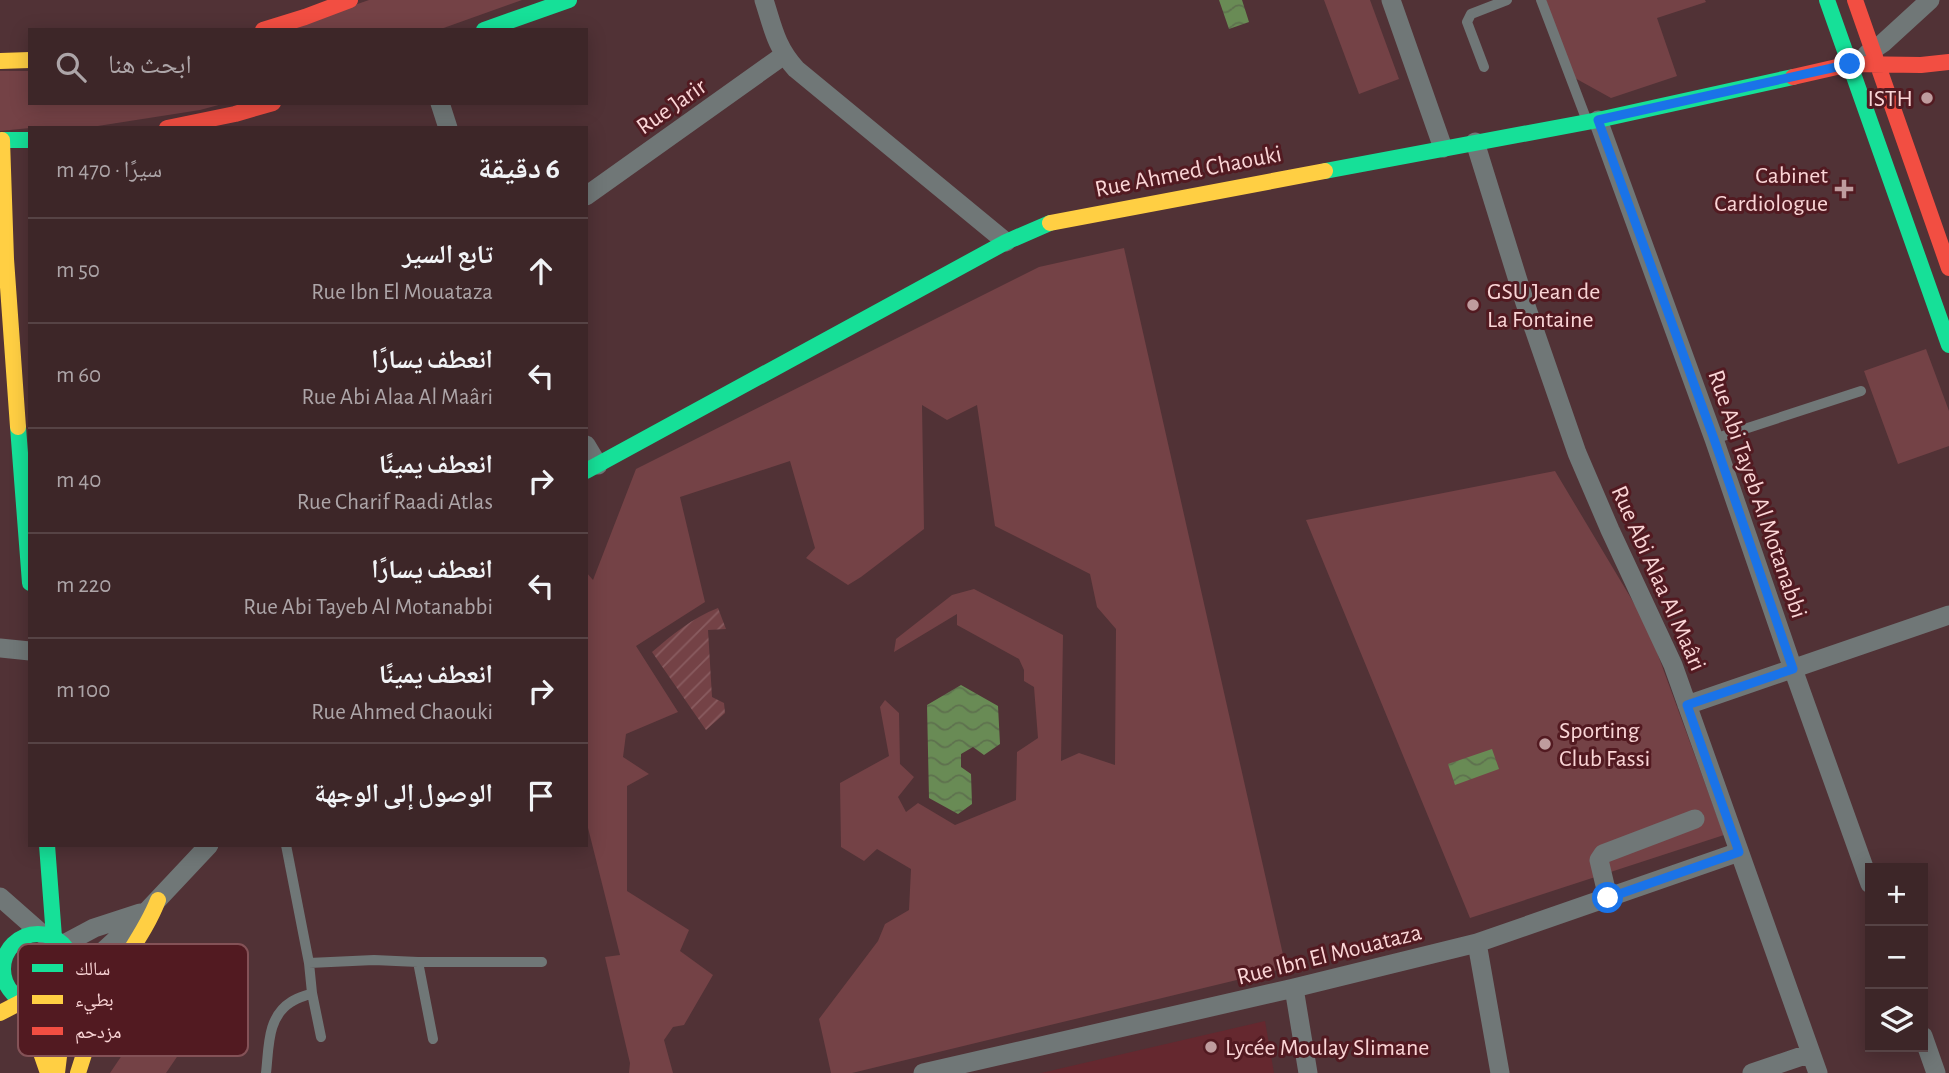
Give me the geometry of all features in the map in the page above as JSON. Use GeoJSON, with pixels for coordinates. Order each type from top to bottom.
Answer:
{"type":"FeatureCollection","features":[{"type":"Feature","properties":{"kind":"street"},"geometry":{"type":"LineString","coordinates":[[267,28],[302,9],[350,0]]}},
{"type":"Feature","properties":{"kind":"street"},"geometry":{"type":"LineString","coordinates":[[490,28],[569,0]]}},
{"type":"Feature","properties":{"kind":"street"},"geometry":{"type":"LineString","coordinates":[[764,0],[784,55],[810,81],[1006,242]]}},
{"type":"Feature","properties":{"kind":"street"},"geometry":{"type":"LineString","coordinates":[[1391,0],[1443,148]]}},
{"type":"Feature","properties":{"kind":"street"},"geometry":{"type":"LineString","coordinates":[[1827,0],[1949,345]]}},
{"type":"Feature","properties":{"kind":"street"},"geometry":{"type":"LineString","coordinates":[[1855,0],[1949,268]]}},
{"type":"Feature","properties":{"kind":"street"},"geometry":{"type":"LineString","coordinates":[[1876,57],[1930,0]]}},
{"type":"Feature","properties":{"kind":"street","name":"Rue Jarir"},"geometry":{"type":"LineString","coordinates":[[588,195],[784,55]]}},
{"type":"Feature","properties":{"kind":"street"},"geometry":{"type":"LineString","coordinates":[[1850,64],[1876,57],[1921,65],[1949,62]]}},
{"type":"Feature","properties":{"kind":"street"},"geometry":{"type":"LineString","coordinates":[[0,61],[28,60]]}},
{"type":"Feature","properties":{"kind":"street","name":"Rue Ahmed Chaouki"},"geometry":{"type":"LineString","coordinates":[[592,468],[1041,225],[1593,121],[1850,64]]}},
{"type":"Feature","properties":{"kind":"street"},"geometry":{"type":"LineString","coordinates":[[177,126],[266,105]]}},
{"type":"Feature","properties":{"kind":"street"},"geometry":{"type":"LineString","coordinates":[[441,105],[447,126]]}},
{"type":"Feature","properties":{"kind":"street","name":"Rue Abi Tayeb Al Motanabbi"},"geometry":{"type":"LineString","coordinates":[[1593,121],[1714,439],[1865,870]]}},
{"type":"Feature","properties":{"kind":"street"},"geometry":{"type":"LineString","coordinates":[[28,140],[1,140],[3,259],[28,558]]}},
{"type":"Feature","properties":{"kind":"street","name":"Rue Abi Alaa Al Maâri"},"geometry":{"type":"LineString","coordinates":[[1475,142],[1529,316],[1577,453],[1673,665],[1818,1073]]}},
{"type":"Feature","properties":{"kind":"street"},"geometry":{"type":"LineString","coordinates":[[1687,705],[1949,615]]}},
{"type":"Feature","properties":{"kind":"street"},"geometry":{"type":"LineString","coordinates":[[0,648],[28,651]]}},
{"type":"Feature","properties":{"kind":"street"},"geometry":{"type":"LineString","coordinates":[[1608,898],[1599,860],[1603,854],[1695,819]]}},
{"type":"Feature","properties":{"kind":"street"},"geometry":{"type":"LineString","coordinates":[[47,847],[53,938]]}},
{"type":"Feature","properties":{"kind":"street"},"geometry":{"type":"LineString","coordinates":[[112,944],[207,847]]}},
{"type":"Feature","properties":{"kind":"street","name":"Rue Ibn El Mouataza"},"geometry":{"type":"LineString","coordinates":[[923,1073],[1477,943],[1739,852]]}},
{"type":"Feature","properties":{"kind":"street"},"geometry":{"type":"LineString","coordinates":[[0,897],[60,944]]}},
{"type":"Feature","properties":{"kind":"street"},"geometry":{"type":"LineString","coordinates":[[18,998],[6,984],[2,962],[9,948],[18,940],[30,934],[53,938],[94,928],[153,905]]}},
{"type":"Feature","properties":{"kind":"street"},"geometry":{"type":"LineString","coordinates":[[135,944],[153,915],[153,905]]}},
{"type":"Feature","properties":{"kind":"street"},"geometry":{"type":"LineString","coordinates":[[1477,943],[1500,1073]]}},
{"type":"Feature","properties":{"kind":"street"},"geometry":{"type":"LineString","coordinates":[[1294,988],[1308,1073]]}},
{"type":"Feature","properties":{"kind":"street"},"geometry":{"type":"LineString","coordinates":[[0,1013],[18,1004]]}},
{"type":"Feature","properties":{"kind":"street"},"geometry":{"type":"LineString","coordinates":[[1928,1050],[1936,1073]]}},
{"type":"Feature","properties":{"kind":"street"},"geometry":{"type":"LineString","coordinates":[[1752,1073],[1811,1054]]}},
{"type":"Feature","properties":{"kind":"street"},"geometry":{"type":"LineString","coordinates":[[42,1056],[48,1073]]}},
{"type":"Feature","properties":{"kind":"street"},"geometry":{"type":"LineString","coordinates":[[79,1073],[84,1056]]}},
{"type":"Feature","properties":{"kind":"lane"},"geometry":{"type":"LineString","coordinates":[[1484,67],[1467,18],[1507,0]]}},
{"type":"Feature","properties":{"kind":"lane"},"geometry":{"type":"LineString","coordinates":[[1541,0],[1593,121]]}},
{"type":"Feature","properties":{"kind":"lane"},"geometry":{"type":"LineString","coordinates":[[1714,439],[1861,391]]}},
{"type":"Feature","properties":{"kind":"lane"},"geometry":{"type":"LineString","coordinates":[[285,847],[321,1037]]}},
{"type":"Feature","properties":{"kind":"lane"},"geometry":{"type":"LineString","coordinates":[[309,963],[374,960],[542,962]]}},
{"type":"Feature","properties":{"kind":"lane"},"geometry":{"type":"LineString","coordinates":[[418,962],[433,1039]]}},
{"type":"Feature","properties":{"kind":"lane"},"geometry":{"type":"LineString","coordinates":[[266,1073],[271,1029],[277,1015],[292,1001],[312,993]]}},
{"type":"Feature","properties":{"kind":"shaded area"},"geometry":{"type":"Polygon","coordinates":[[[369,0],[522,0],[444,28],[288,28],[369,0]]]}},
{"type":"Feature","properties":{"kind":"shaded area"},"geometry":{"type":"Polygon","coordinates":[[[1324,0],[1370,0],[1399,79],[1359,94],[1324,0]]]}},
{"type":"Feature","properties":{"kind":"shaded area"},"geometry":{"type":"Polygon","coordinates":[[[1546,0],[1706,2],[1657,18],[1677,76],[1611,98],[1573,77],[1546,0]]]}},
{"type":"Feature","properties":{"kind":"shaded area"},"geometry":{"type":"Polygon","coordinates":[[[0,71],[28,71],[28,105],[219,105],[98,126],[28,126],[28,128],[0,131],[0,71]]]}},
{"type":"Feature","properties":{"kind":"shaded area"},"geometry":{"type":"Polygon","coordinates":[[[1124,248],[1286,968],[852,1073],[831,1073],[819,1019],[878,941],[885,924],[909,910],[911,869],[877,849],[864,861],[841,847],[840,783],[889,756],[880,707],[885,700],[899,713],[900,764],[914,777],[898,797],[906,812],[918,803],[955,825],[1016,800],[1017,752],[1038,738],[1034,687],[1024,681],[1024,670],[1019,659],[957,625],[957,614],[894,652],[896,639],[952,595],[974,589],[1063,635],[1061,761],[1079,753],[1115,765],[1116,629],[1097,607],[1090,574],[995,526],[977,405],[947,420],[922,405],[924,529],[848,585],[806,558],[815,548],[790,461],[680,497],[705,602],[636,646],[678,712],[626,734],[623,757],[649,774],[627,786],[627,891],[689,930],[680,951],[713,975],[684,1025],[673,1027],[664,1040],[673,1073],[629,1073],[630,1063],[605,957],[620,955],[588,828],[588,574],[593,580],[636,469],[1039,267],[1124,248]]]}},
{"type":"Feature","properties":{"kind":"shaded area"},"geometry":{"type":"Polygon","coordinates":[[[1926,349],[1949,411],[1949,446],[1898,464],[1864,371],[1926,349]]]}},
{"type":"Feature","properties":{"kind":"shaded area","name":"Sporting Club Fassi"},"geometry":{"type":"Polygon","coordinates":[[[1555,471],[1647,625],[1724,835],[1470,918],[1306,520],[1555,471]]]}},
{"type":"Feature","properties":{"kind":"shaded area"},"geometry":{"type":"Polygon","coordinates":[[[718,608],[726,629],[708,630],[712,697],[724,703],[725,713],[706,730],[652,652],[691,622],[718,608]]]}},
{"type":"Feature","properties":{"kind":"shaded area","name":"Lycée Moulay Slimane"},"geometry":{"type":"Polygon","coordinates":[[[1265,1021],[1274,1073],[1041,1073],[1265,1021]]]}},
{"type":"Feature","properties":{"kind":"shaded area"},"geometry":{"type":"Polygon","coordinates":[[[121,1056],[178,1056],[166,1073],[110,1073],[121,1056]]]}},
{"type":"Feature","properties":{"kind":"water"},"geometry":{"type":"Polygon","coordinates":[[[1219,0],[1242,0],[1249,22],[1229,29],[1219,0]]]}},
{"type":"Feature","properties":{"kind":"water"},"geometry":{"type":"Polygon","coordinates":[[[961,685],[998,706],[1000,744],[984,755],[973,747],[961,754],[961,767],[971,774],[972,804],[958,814],[929,798],[927,705],[961,685]]]}},
{"type":"Feature","properties":{"kind":"water"},"geometry":{"type":"Polygon","coordinates":[[[1492,749],[1499,769],[1455,785],[1448,764],[1492,749]]]}},
{"type":"Feature","properties":{"kind":"traffic: fast"},"geometry":{"type":"LineString","coordinates":[[490,28],[569,0]]}},
{"type":"Feature","properties":{"kind":"traffic: fast"},"geometry":{"type":"LineString","coordinates":[[1827,0],[1949,345]]}},
{"type":"Feature","properties":{"kind":"traffic: fast"},"geometry":{"type":"LineString","coordinates":[[1325,171],[1598,120],[1793,77]]}},
{"type":"Feature","properties":{"kind":"traffic: fast"},"geometry":{"type":"LineString","coordinates":[[0,140],[28,140]]}},
{"type":"Feature","properties":{"kind":"traffic: fast"},"geometry":{"type":"LineString","coordinates":[[588,470],[1006,242],[1050,223]]}},
{"type":"Feature","properties":{"kind":"traffic: fast"},"geometry":{"type":"LineString","coordinates":[[18,427],[28,557]]}},
{"type":"Feature","properties":{"kind":"traffic: fast"},"geometry":{"type":"LineString","coordinates":[[47,847],[54,937]]}},
{"type":"Feature","properties":{"kind":"traffic: fast"},"geometry":{"type":"LineString","coordinates":[[18,998],[9,989],[3,969],[13,944],[38,934],[63,944]]}},
{"type":"Feature","properties":{"kind":"traffic: slow"},"geometry":{"type":"LineString","coordinates":[[0,61],[28,60]]}},
{"type":"Feature","properties":{"kind":"traffic: slow"},"geometry":{"type":"LineString","coordinates":[[2,140],[6,259],[18,427]]}},
{"type":"Feature","properties":{"kind":"traffic: slow"},"geometry":{"type":"LineString","coordinates":[[1050,223],[1325,171]]}},
{"type":"Feature","properties":{"kind":"traffic: slow"},"geometry":{"type":"LineString","coordinates":[[134,944],[158,900]]}},
{"type":"Feature","properties":{"kind":"traffic: slow"},"geometry":{"type":"LineString","coordinates":[[0,1013],[18,1004]]}},
{"type":"Feature","properties":{"kind":"traffic: slow"},"geometry":{"type":"LineString","coordinates":[[42,1056],[48,1073]]}},
{"type":"Feature","properties":{"kind":"traffic: slow"},"geometry":{"type":"LineString","coordinates":[[57,1073],[59,1056]]}},
{"type":"Feature","properties":{"kind":"traffic: slow"},"geometry":{"type":"LineString","coordinates":[[78,1073],[83,1056]]}},
{"type":"Feature","properties":{"kind":"traffic: jam"},"geometry":{"type":"LineString","coordinates":[[269,28],[350,0]]}},
{"type":"Feature","properties":{"kind":"traffic: jam"},"geometry":{"type":"LineString","coordinates":[[1855,0],[1949,268]]}},
{"type":"Feature","properties":{"kind":"traffic: jam"},"geometry":{"type":"LineString","coordinates":[[1793,77],[1850,64],[1921,65],[1949,62]]}},
{"type":"Feature","properties":{"kind":"traffic: jam"},"geometry":{"type":"LineString","coordinates":[[177,126],[266,105]]}},
{"type":"Feature","properties":{"kind":"place","name":"ISTH"},"geometry":{"type":"Point","coordinates":[1927,98]}},
{"type":"Feature","properties":{"kind":"place","name":"Cabinet Cardiologue"},"geometry":{"type":"Point","coordinates":[1844,189]}},
{"type":"Feature","properties":{"kind":"place","name":"GSU Jean de La Fontaine"},"geometry":{"type":"Point","coordinates":[1473,305]}},
{"type":"Feature","properties":{"kind":"place","name":"Sporting Club Fassi"},"geometry":{"type":"Point","coordinates":[1545,744]}},
{"type":"Feature","properties":{"kind":"place","name":"Lycée Moulay Slimane"},"geometry":{"type":"Point","coordinates":[1211,1047]}},
{"type":"Feature","properties":{"kind":"route"},"geometry":{"type":"LineString","coordinates":[[1608,898],[1739,852],[1687,705],[1793,669],[1714,439],[1598,120],[1850,64]]}}]}
